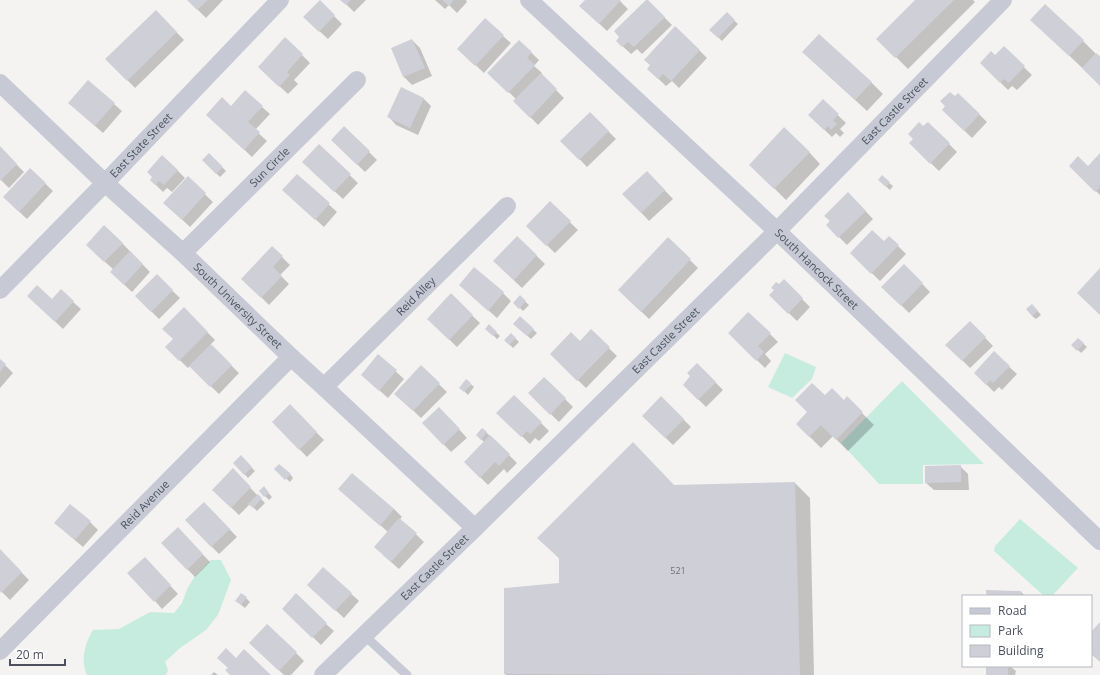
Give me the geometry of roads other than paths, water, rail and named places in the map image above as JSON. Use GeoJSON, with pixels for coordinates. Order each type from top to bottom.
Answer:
{"type":"FeatureCollection","features":[{"type":"Feature","properties":{"kind":"street","name":"East State Street"},"geometry":{"type":"LineString","coordinates":[[0,290],[105,183],[280,0]]}},
{"type":"Feature","properties":{"kind":"street","name":"South Hancock Street"},"geometry":{"type":"LineString","coordinates":[[529,0],[777,231],[1100,541]]}},
{"type":"Feature","properties":{"kind":"street","name":"East Castle Street"},"geometry":{"type":"LineString","coordinates":[[323,675],[777,231],[1003,0]]}},
{"type":"Feature","properties":{"kind":"street","name":"Sun Circle"},"geometry":{"type":"LineString","coordinates":[[183,253],[357,80]]}},
{"type":"Feature","properties":{"kind":"street","name":"South University Street"},"geometry":{"type":"LineString","coordinates":[[0,83],[475,528]]}},
{"type":"Feature","properties":{"kind":"street","name":"Reid Alley"},"geometry":{"type":"LineString","coordinates":[[324,387],[507,206]]}},
{"type":"Feature","properties":{"kind":"street","name":"Reid Avenue"},"geometry":{"type":"LineString","coordinates":[[0,651],[291,357]]}},
{"type":"Feature","properties":{"kind":"lane"},"geometry":{"type":"LineString","coordinates":[[364,635],[407,675]]}}]}
